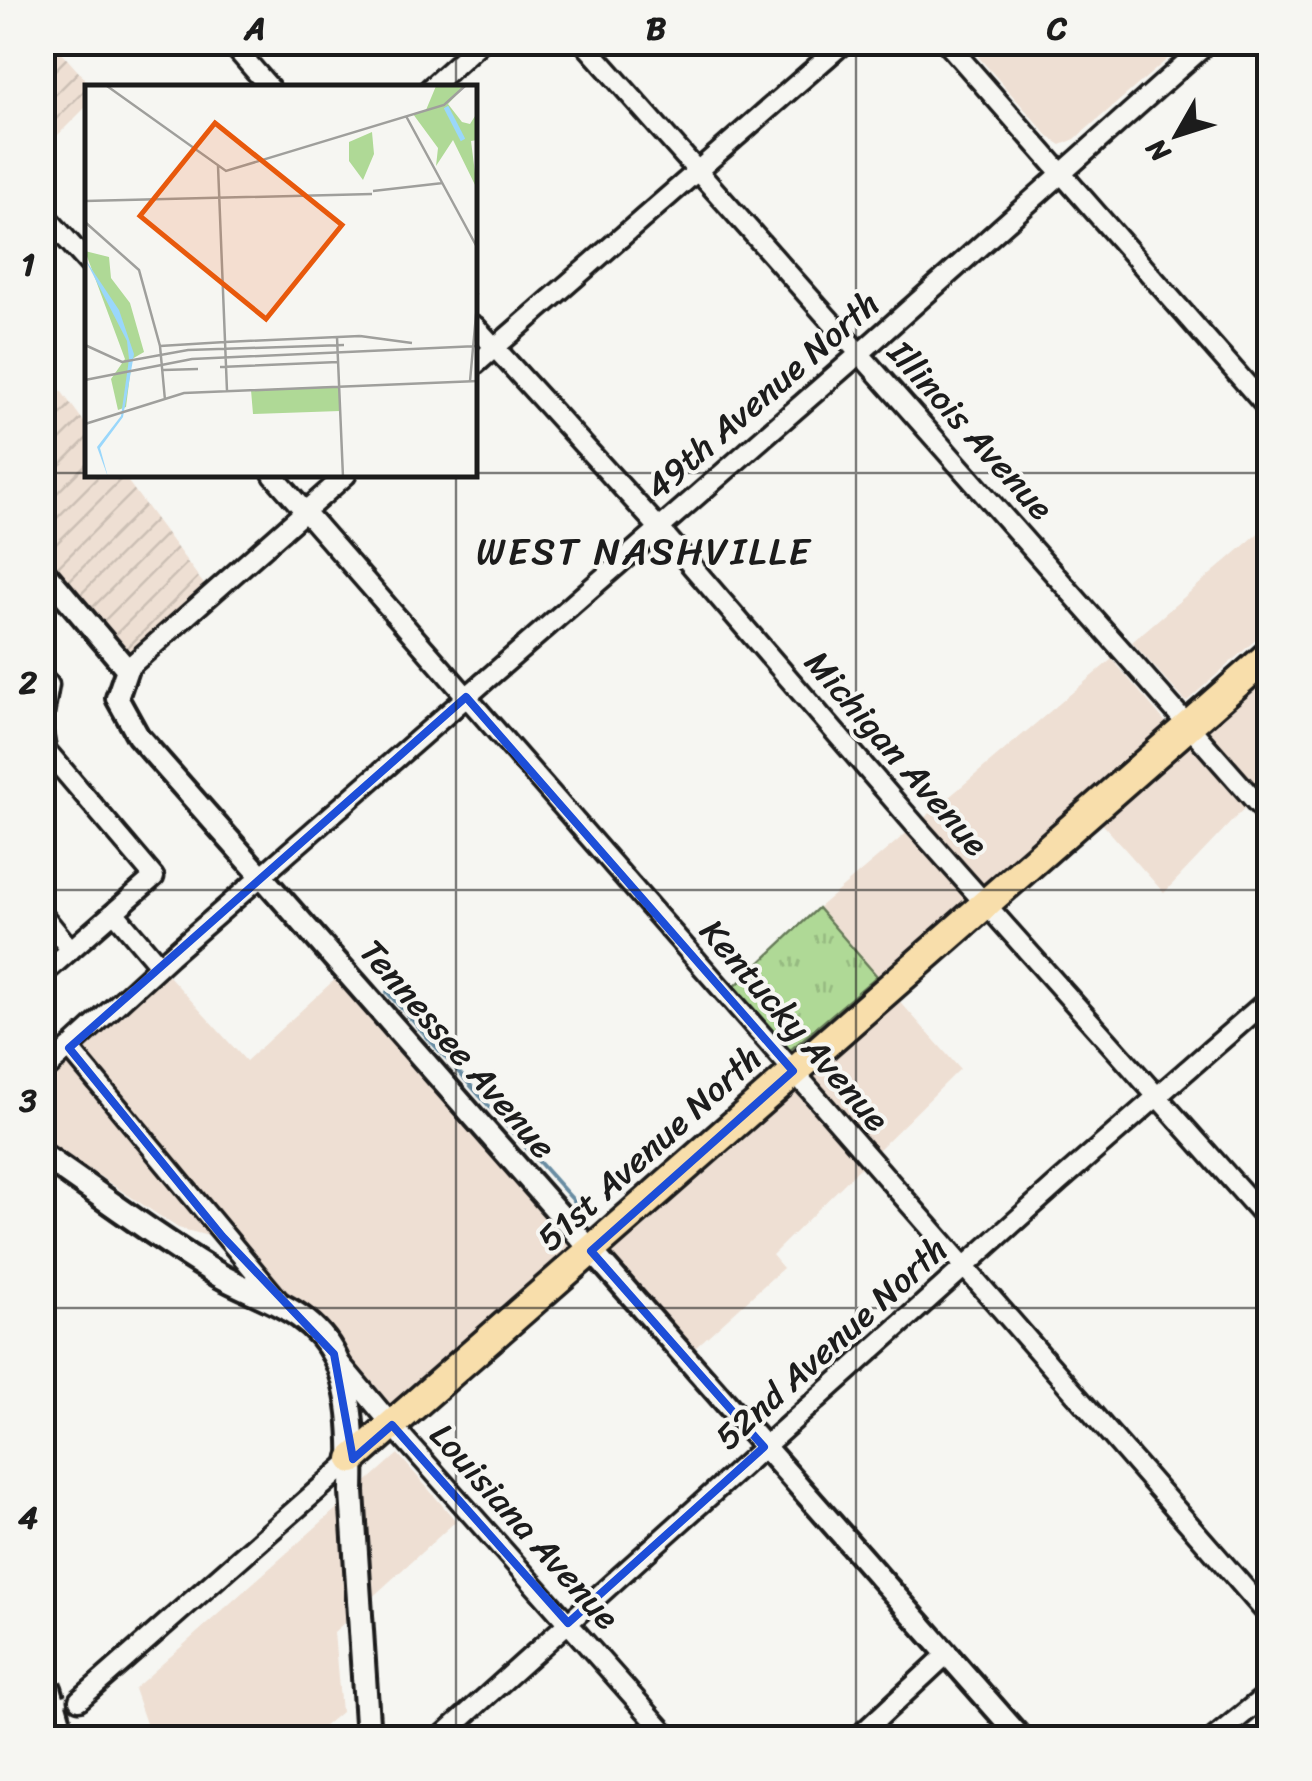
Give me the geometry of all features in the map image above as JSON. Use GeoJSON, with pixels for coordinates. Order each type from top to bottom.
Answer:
{"type":"FeatureCollection","features":[{"type":"Feature","properties":{"kind":"main road","name":"51st Avenue North"},"geometry":{"type":"LineString","coordinates":[[353,1459],[1270,654]]}},
{"type":"Feature","properties":{"kind":"main road"},"geometry":{"type":"LineString","coordinates":[[42,1154],[221,1276],[279,1301],[299,1316],[334,1354],[346,1388],[353,1459],[368,1738]]}},
{"type":"Feature","properties":{"kind":"street"},"geometry":{"type":"LineString","coordinates":[[230,42],[267,85]]}},
{"type":"Feature","properties":{"kind":"street"},"geometry":{"type":"LineString","coordinates":[[433,85],[481,42]]}},
{"type":"Feature","properties":{"kind":"street","name":"Illinois Avenue"},"geometry":{"type":"LineString","coordinates":[[584,42],[1270,818]]}},
{"type":"Feature","properties":{"kind":"street"},"geometry":{"type":"LineString","coordinates":[[478,362],[844,42]]}},
{"type":"Feature","properties":{"kind":"street"},"geometry":{"type":"LineString","coordinates":[[946,42],[1270,411]]}},
{"type":"Feature","properties":{"kind":"street","name":"49th Avenue North"},"geometry":{"type":"LineString","coordinates":[[42,1073],[159,965],[858,355],[1209,42]]}},
{"type":"Feature","properties":{"kind":"street"},"geometry":{"type":"LineString","coordinates":[[42,212],[85,260]]}},
{"type":"Feature","properties":{"kind":"street","name":"Michigan Avenue"},"geometry":{"type":"LineString","coordinates":[[478,329],[659,528],[1270,1223]]}},
{"type":"Feature","properties":{"kind":"street","name":"Kentucky Avenue"},"geometry":{"type":"LineString","coordinates":[[275,478],[1270,1617]]}},
{"type":"Feature","properties":{"kind":"street"},"geometry":{"type":"LineString","coordinates":[[42,569],[126,669],[342,478]]}},
{"type":"Feature","properties":{"kind":"street","name":"Tennessee Avenue"},"geometry":{"type":"LineString","coordinates":[[126,669],[117,698],[138,736],[1022,1738]]}},
{"type":"Feature","properties":{"kind":"street"},"geometry":{"type":"LineString","coordinates":[[42,676],[49,685],[42,726],[45,755],[154,876],[42,975]]}},
{"type":"Feature","properties":{"kind":"street"},"geometry":{"type":"LineString","coordinates":[[114,912],[159,965]]}},
{"type":"Feature","properties":{"kind":"street"},"geometry":{"type":"LineString","coordinates":[[42,914],[72,950]]}},
{"type":"Feature","properties":{"kind":"street","name":"52nd Avenue North"},"geometry":{"type":"LineString","coordinates":[[440,1738],[1270,998]]}},
{"type":"Feature","properties":{"kind":"street"},"geometry":{"type":"LineString","coordinates":[[69,1048],[279,1301]]}},
{"type":"Feature","properties":{"kind":"street","name":"Louisiana Avenue"},"geometry":{"type":"LineString","coordinates":[[334,1354],[392,1425],[670,1738]]}},
{"type":"Feature","properties":{"kind":"street","name":"51st Avenue North"},"geometry":{"type":"LineString","coordinates":[[80,1700],[353,1459]]}},
{"type":"Feature","properties":{"kind":"street"},"geometry":{"type":"LineString","coordinates":[[856,1738],[947,1654]]}},
{"type":"Feature","properties":{"kind":"street"},"geometry":{"type":"LineString","coordinates":[[1214,1738],[1270,1692]]}},
{"type":"Feature","properties":{"kind":"highlighted area"},"geometry":{"type":"Polygon","coordinates":[[[466,697],[793,1071],[591,1251],[764,1447],[568,1623],[392,1425],[353,1459],[334,1354],[222,1236],[69,1048],[466,697]]]}},
{"type":"Feature","properties":{"kind":"shaded area"},"geometry":{"type":"Polygon","coordinates":[[[43,42],[53,43],[90,85],[85,85],[85,108],[43,150],[43,42]]]}},
{"type":"Feature","properties":{"kind":"shaded area"},"geometry":{"type":"Polygon","coordinates":[[[966,43],[1186,43],[1075,139],[1061,145],[1050,138],[966,43]]]}},
{"type":"Feature","properties":{"kind":"shaded area"},"geometry":{"type":"Polygon","coordinates":[[[42,365],[85,423],[85,478],[125,478],[211,594],[127,669],[43,576],[42,365]]]}},
{"type":"Feature","properties":{"kind":"shaded area"},"geometry":{"type":"Polygon","coordinates":[[[1269,524],[1269,628],[1186,702],[1132,642],[1269,524]]]}},
{"type":"Feature","properties":{"kind":"shaded area"},"geometry":{"type":"Polygon","coordinates":[[[1269,653],[1269,782],[1164,893],[1090,810],[1269,653]]]}},
{"type":"Feature","properties":{"kind":"shaded area"},"geometry":{"type":"Polygon","coordinates":[[[1112,659],[1168,725],[877,976],[818,908],[1112,659]]]}},
{"type":"Feature","properties":{"kind":"shaded area"},"geometry":{"type":"Polygon","coordinates":[[[159,965],[246,1061],[344,971],[591,1250],[887,987],[960,1069],[772,1255],[783,1268],[685,1357],[591,1251],[389,1420],[220,1239],[178,1228],[43,1139],[42,1083],[159,965]]]}},
{"type":"Feature","properties":{"kind":"shaded area"},"geometry":{"type":"Polygon","coordinates":[[[398,1454],[456,1521],[334,1632],[341,1712],[310,1738],[151,1738],[134,1689],[398,1454]]]}},
{"type":"Feature","properties":{"kind":"green space"},"geometry":{"type":"Polygon","coordinates":[[[818,908],[877,976],[787,1053],[732,989],[818,908]]]}},
{"type":"Feature","properties":{"kind":"waterway"},"geometry":{"type":"LineString","coordinates":[[387,992],[583,1211]]}},
{"type":"Feature","properties":{"kind":"railway"},"geometry":{"type":"LineString","coordinates":[[42,1639],[62,1686],[77,1738]]}},
{"type":"Feature","properties":{"kind":"district","name":"WEST NASHVILLE"},"geometry":{"type":"Point","coordinates":[644,551]}}]}
